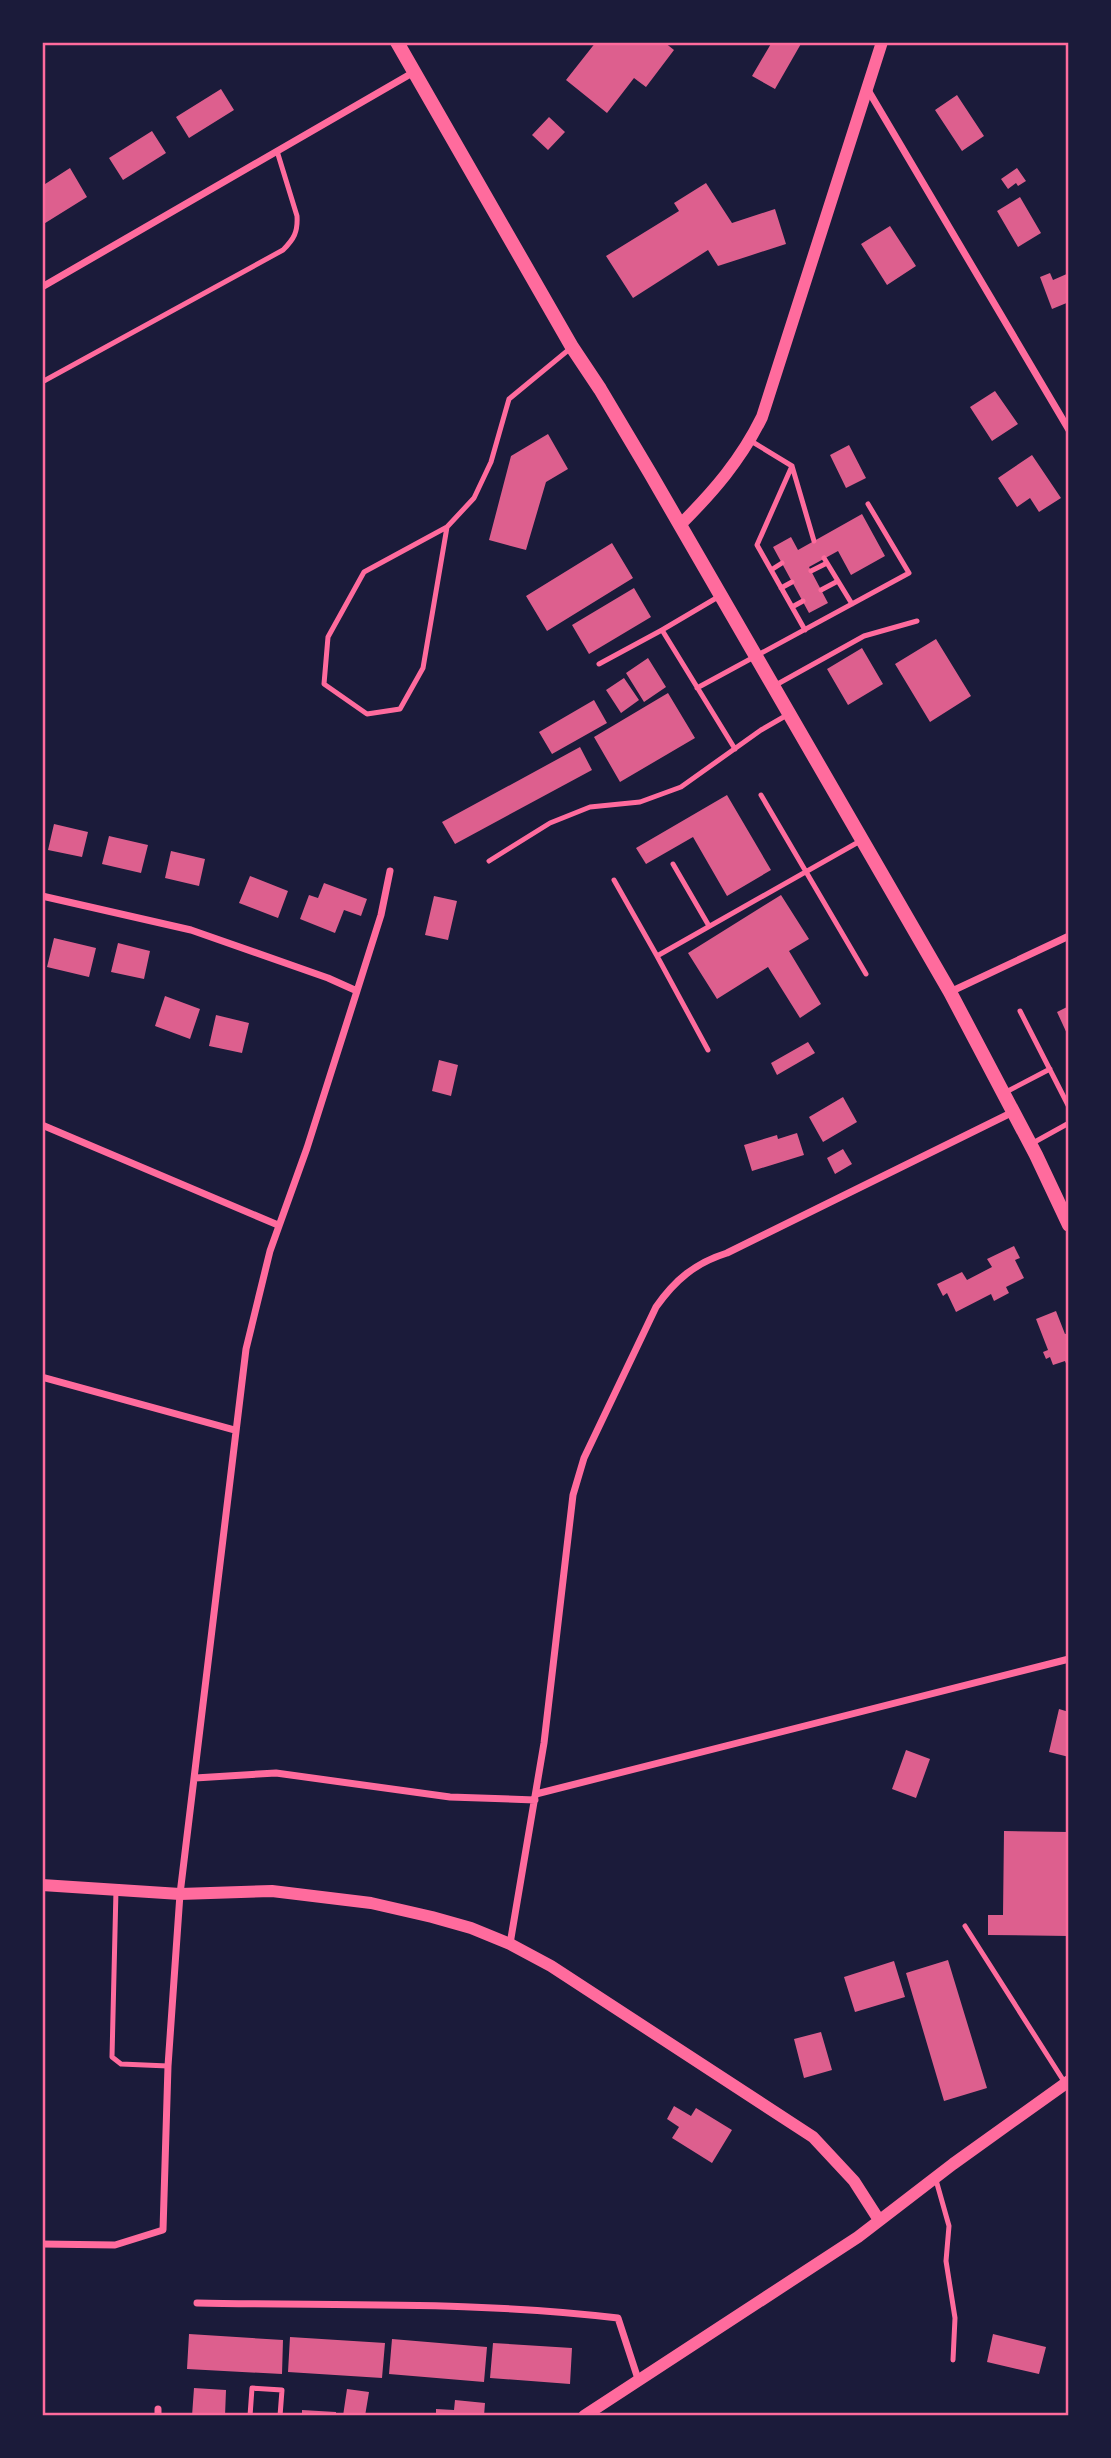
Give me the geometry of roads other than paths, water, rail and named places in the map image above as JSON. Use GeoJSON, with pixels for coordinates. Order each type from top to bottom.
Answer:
{"type":"FeatureCollection","features":[{"type":"Feature","properties":{"kind":"main road"},"geometry":{"type":"LineString","coordinates":[[397,42],[572,347],[600,389],[680,525],[950,992],[1031,1144],[1069,1225]]}},
{"type":"Feature","properties":{"kind":"street"},"geometry":{"type":"LineString","coordinates":[[680,525],[736,464],[762,416],[882,42]]}},
{"type":"Feature","properties":{"kind":"street"},"geometry":{"type":"LineString","coordinates":[[42,287],[414,72]]}},
{"type":"Feature","properties":{"kind":"street"},"geometry":{"type":"LineString","coordinates":[[866,87],[1069,430]]}},
{"type":"Feature","properties":{"kind":"street"},"geometry":{"type":"LineString","coordinates":[[42,2244],[115,2245],[163,2230],[168,2066],[180,1894],[246,1349],[278,1225],[307,1148],[357,991],[381,915],[390,871]]}},
{"type":"Feature","properties":{"kind":"street"},"geometry":{"type":"LineString","coordinates":[[42,896],[191,930],[328,978],[357,991]]}},
{"type":"Feature","properties":{"kind":"street"},"geometry":{"type":"LineString","coordinates":[[950,992],[1069,936]]}},
{"type":"Feature","properties":{"kind":"street"},"geometry":{"type":"LineString","coordinates":[[510,1944],[544,1743],[577,1477],[636,1345],[656,1307],[670,1286],[707,1259],[737,1247],[1013,1111]]}},
{"type":"Feature","properties":{"kind":"street"},"geometry":{"type":"LineString","coordinates":[[42,1125],[278,1225]]}},
{"type":"Feature","properties":{"kind":"street"},"geometry":{"type":"LineString","coordinates":[[42,1377],[235,1430]]}},
{"type":"Feature","properties":{"kind":"street"},"geometry":{"type":"LineString","coordinates":[[195,1777],[276,1773],[450,1797],[535,1797],[1069,1659]]}},
{"type":"Feature","properties":{"kind":"street"},"geometry":{"type":"LineString","coordinates":[[42,1885],[180,1894],[272,1891],[371,1903],[432,1917],[510,1944],[551,1966],[813,2137],[854,2180],[879,2220]]}},
{"type":"Feature","properties":{"kind":"street"},"geometry":{"type":"LineString","coordinates":[[584,2416],[858,2237],[935,2177],[1067,2083]]}},
{"type":"Feature","properties":{"kind":"street"},"geometry":{"type":"LineString","coordinates":[[197,2303],[456,2307],[575,2312],[618,2318],[639,2382]]}},
{"type":"Feature","properties":{"kind":"lane"},"geometry":{"type":"LineString","coordinates":[[42,382],[283,250],[293,240],[298,228],[297,216],[277,151]]}},
{"type":"Feature","properties":{"kind":"lane"},"geometry":{"type":"LineString","coordinates":[[447,527],[423,668],[400,709],[367,714],[324,684],[328,637],[364,572],[447,527],[474,498],[491,462],[509,399],[572,347]]}},
{"type":"Feature","properties":{"kind":"lane"},"geometry":{"type":"LineString","coordinates":[[751,440],[792,466],[814,541]]}},
{"type":"Feature","properties":{"kind":"lane"},"geometry":{"type":"LineString","coordinates":[[792,466],[757,545],[805,629]]}},
{"type":"Feature","properties":{"kind":"lane"},"geometry":{"type":"LineString","coordinates":[[697,688],[909,573],[868,504]]}},
{"type":"Feature","properties":{"kind":"lane"},"geometry":{"type":"LineString","coordinates":[[811,571],[826,560],[852,604]]}},
{"type":"Feature","properties":{"kind":"lane"},"geometry":{"type":"LineString","coordinates":[[771,570],[782,563]]}},
{"type":"Feature","properties":{"kind":"lane"},"geometry":{"type":"LineString","coordinates":[[821,590],[838,581]]}},
{"type":"Feature","properties":{"kind":"lane"},"geometry":{"type":"LineString","coordinates":[[781,588],[792,582]]}},
{"type":"Feature","properties":{"kind":"lane"},"geometry":{"type":"LineString","coordinates":[[599,664],[721,595]]}},
{"type":"Feature","properties":{"kind":"lane"},"geometry":{"type":"LineString","coordinates":[[792,607],[803,601]]}},
{"type":"Feature","properties":{"kind":"lane"},"geometry":{"type":"LineString","coordinates":[[774,687],[864,636],[917,621]]}},
{"type":"Feature","properties":{"kind":"lane"},"geometry":{"type":"LineString","coordinates":[[662,629],[735,749]]}},
{"type":"Feature","properties":{"kind":"lane"},"geometry":{"type":"LineString","coordinates":[[489,860],[550,822],[590,807],[640,802],[681,787],[789,713]]}},
{"type":"Feature","properties":{"kind":"lane"},"geometry":{"type":"LineString","coordinates":[[761,795],[866,974]]}},
{"type":"Feature","properties":{"kind":"lane"},"geometry":{"type":"LineString","coordinates":[[657,956],[862,839]]}},
{"type":"Feature","properties":{"kind":"lane"},"geometry":{"type":"LineString","coordinates":[[673,864],[709,926]]}},
{"type":"Feature","properties":{"kind":"lane"},"geometry":{"type":"LineString","coordinates":[[614,880],[708,1050]]}},
{"type":"Feature","properties":{"kind":"lane"},"geometry":{"type":"LineString","coordinates":[[1020,1011],[1069,1107]]}},
{"type":"Feature","properties":{"kind":"lane"},"geometry":{"type":"LineString","coordinates":[[1004,1094],[1050,1069]]}},
{"type":"Feature","properties":{"kind":"lane"},"geometry":{"type":"LineString","coordinates":[[1031,1144],[1069,1123]]}},
{"type":"Feature","properties":{"kind":"lane"},"geometry":{"type":"LineString","coordinates":[[116,1890],[111,2057],[121,2064],[168,2066]]}},
{"type":"Feature","properties":{"kind":"lane"},"geometry":{"type":"LineString","coordinates":[[965,1926],[1067,2083]]}},
{"type":"Feature","properties":{"kind":"lane"},"geometry":{"type":"LineString","coordinates":[[935,2177],[949,2226],[946,2260],[956,2318],[953,2360]]}},
{"type":"Feature","properties":{"kind":"lane"},"geometry":{"type":"LineString","coordinates":[[250,2416],[252,2388],[282,2390],[281,2416]]}}]}
